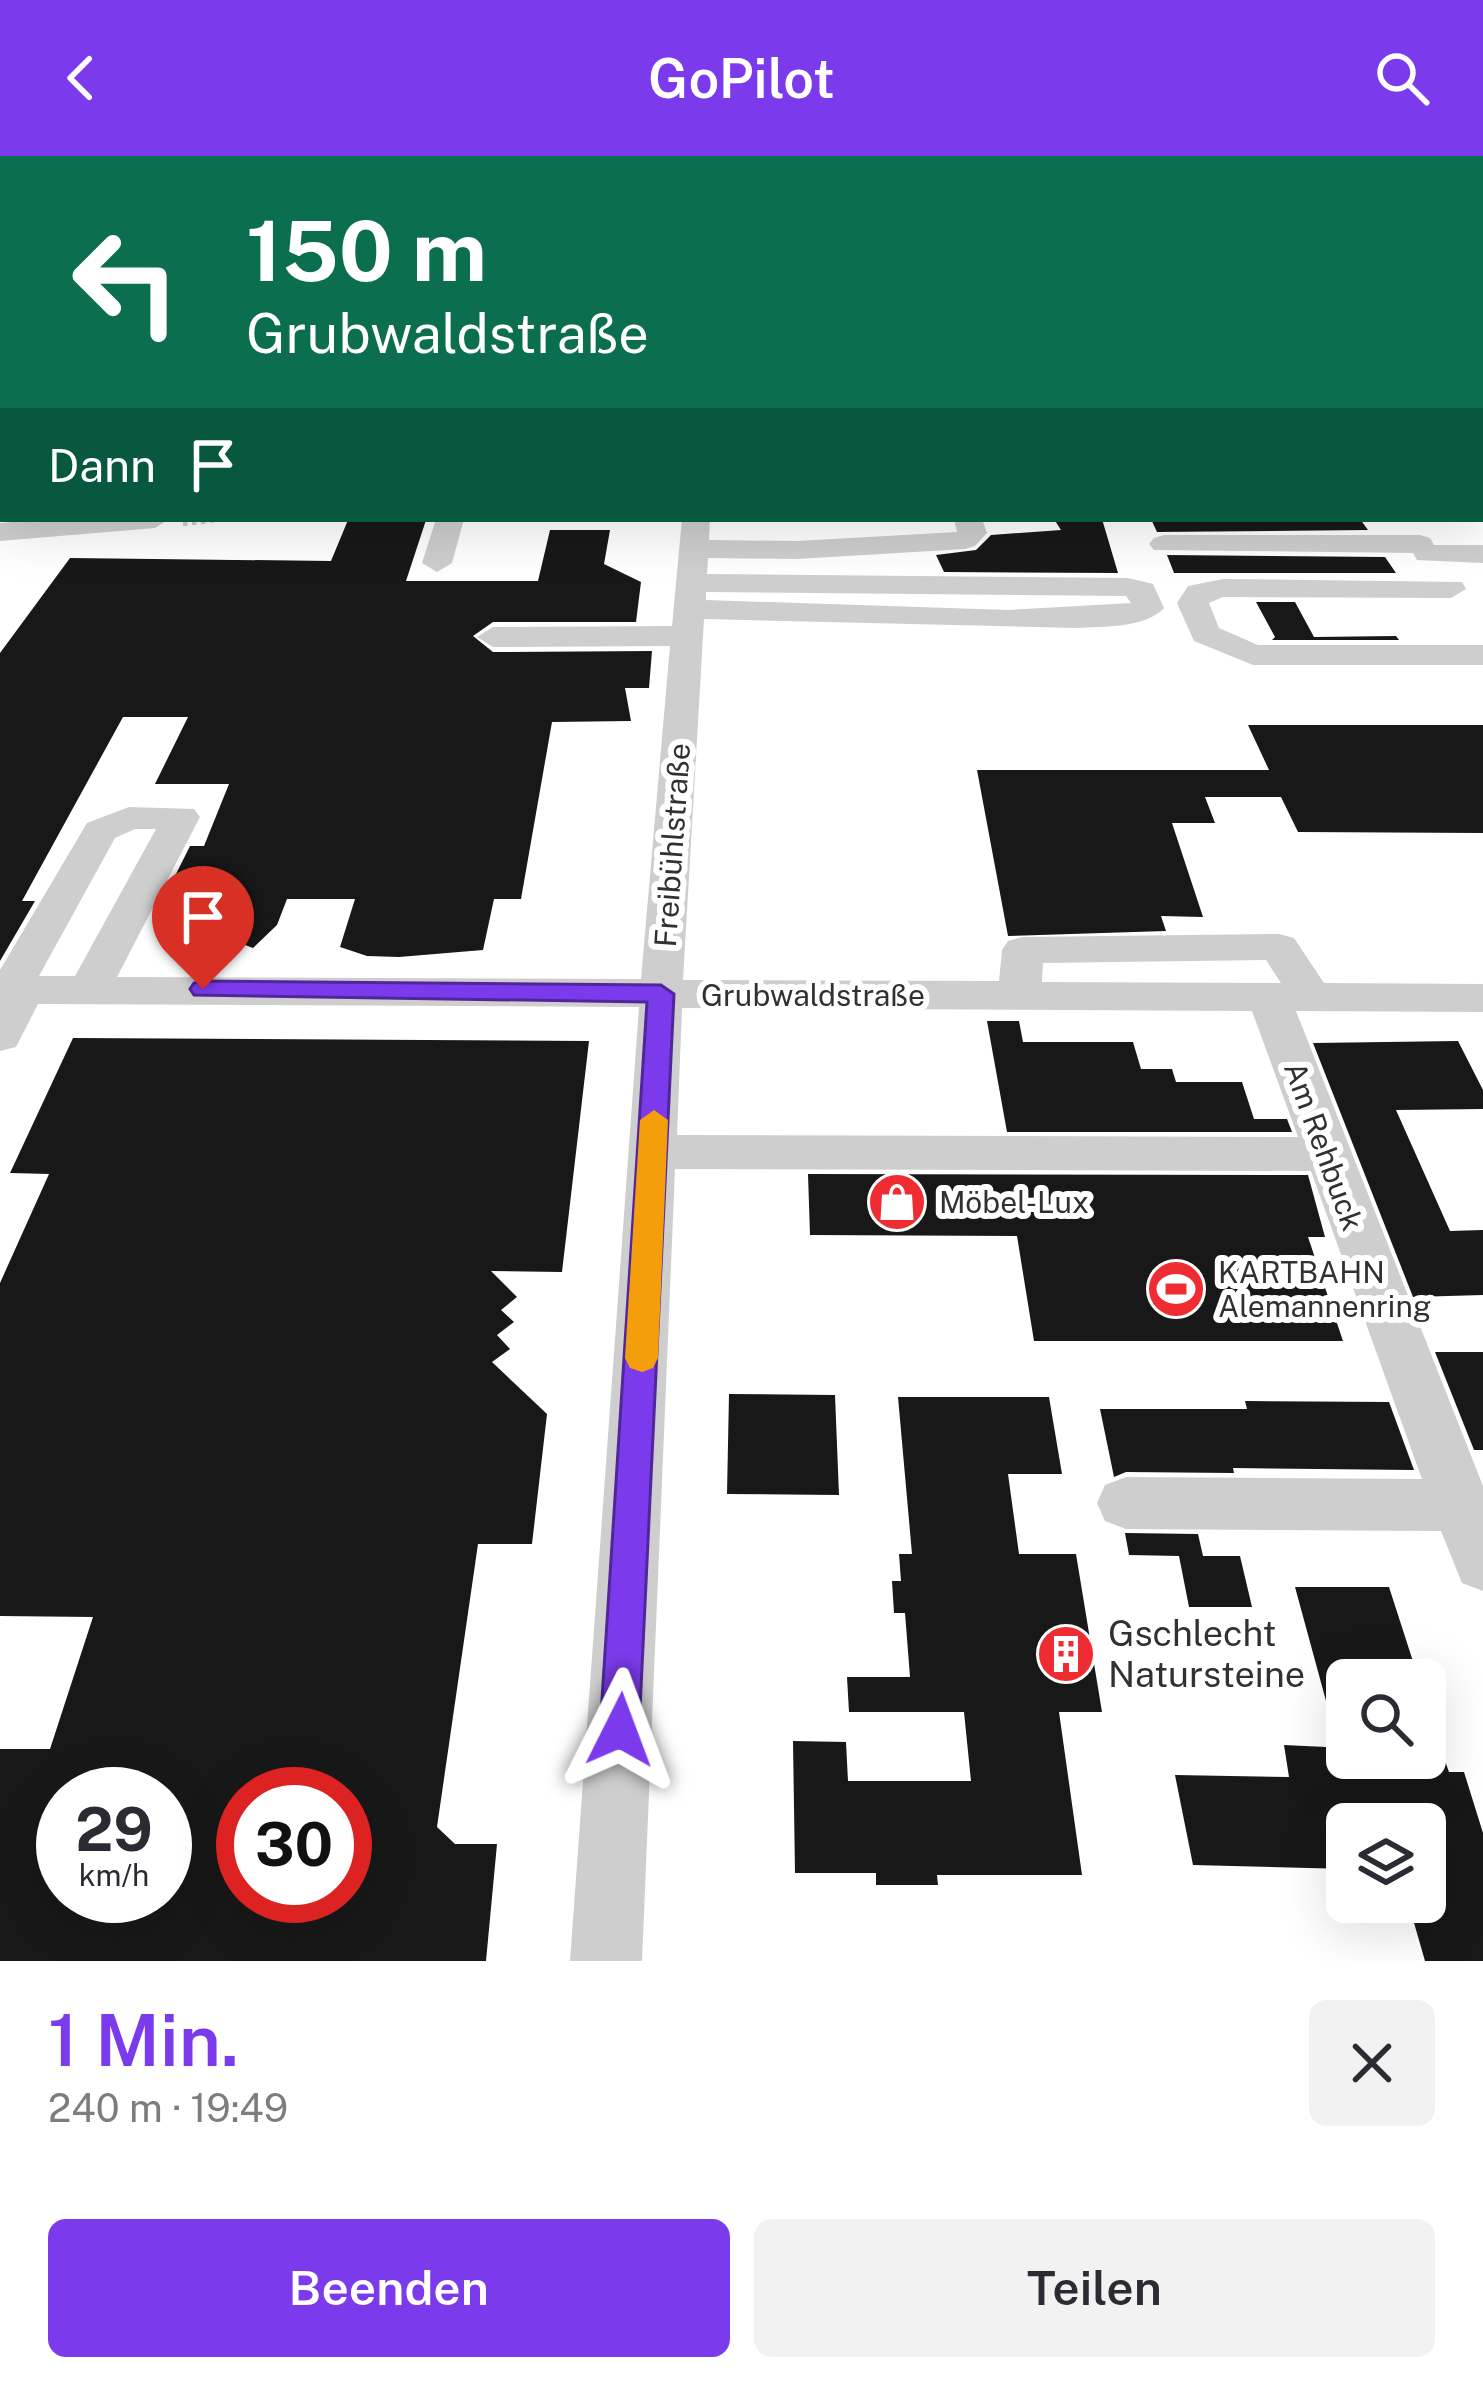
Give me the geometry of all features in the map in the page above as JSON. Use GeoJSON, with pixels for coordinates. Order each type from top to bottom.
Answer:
{"type":"FeatureCollection","features":[{"type":"Feature","properties":{"kind":"street"},"geometry":{"type":"LineString","coordinates":[[0,532],[119,522]]}},
{"type":"Feature","properties":{"kind":"street"},"geometry":{"type":"LineString","coordinates":[[437,563],[449,522]]}},
{"type":"Feature","properties":{"kind":"street"},"geometry":{"type":"LineString","coordinates":[[493,637],[692,579],[764,534],[965,540],[973,533],[969,522]]}},
{"type":"Feature","properties":{"kind":"street"},"geometry":{"type":"LineString","coordinates":[[1416,539],[1483,635]]}},
{"type":"Feature","properties":{"kind":"street"},"geometry":{"type":"LineString","coordinates":[[1164,544],[1416,539],[1483,554]]}},
{"type":"Feature","properties":{"kind":"street"},"geometry":{"type":"LineString","coordinates":[[692,579],[749,597],[861,617],[1132,617],[1148,608],[1142,591],[1128,587],[749,597]]}},
{"type":"Feature","properties":{"kind":"street","name":"Freibühlstraße"},"geometry":{"type":"LineString","coordinates":[[606,1961],[661,994],[692,579]]}},
{"type":"Feature","properties":{"kind":"street"},"geometry":{"type":"LineString","coordinates":[[1451,589],[1223,589],[1199,593],[1193,603],[1205,634],[1253,656],[1483,655]]}},
{"type":"Feature","properties":{"kind":"street"},"geometry":{"type":"LineString","coordinates":[[0,1036],[11,990],[100,831],[129,818],[181,817],[89,990]]}},
{"type":"Feature","properties":{"kind":"street","name":"Grubwaldstraße"},"geometry":{"type":"LineString","coordinates":[[11,990],[1483,998]]}},
{"type":"Feature","properties":{"kind":"street","name":"Am Rehbuck"},"geometry":{"type":"LineString","coordinates":[[1290,997],[1326,1154],[1483,1563]]}},
{"type":"Feature","properties":{"kind":"street"},"geometry":{"type":"LineString","coordinates":[[652,1152],[1326,1154]]}},
{"type":"Feature","properties":{"kind":"street"},"geometry":{"type":"LineString","coordinates":[[1126,1503],[1461,1504]]}},
{"type":"Feature","properties":{"kind":"building"},"geometry":{"type":"Polygon","coordinates":[[[347,522],[425,522],[406,581],[538,581],[550,530],[610,530],[604,564],[641,582],[636,622],[493,622],[473,636],[493,652],[652,651],[649,688],[625,688],[631,721],[552,722],[521,899],[494,899],[483,950],[399,957],[367,956],[340,947],[355,899],[287,899],[277,925],[253,948],[200,928],[218,879],[173,880],[190,846],[204,846],[229,784],[155,784],[188,717],[123,717],[22,901],[35,901],[0,961],[0,653],[70,558],[331,561],[347,522]]]}},
{"type":"Feature","properties":{"kind":"building"},"geometry":{"type":"Polygon","coordinates":[[[1056,522],[1103,522],[1118,573],[944,572],[936,555],[976,550],[991,535],[1061,530],[1056,522]]]}},
{"type":"Feature","properties":{"kind":"building"},"geometry":{"type":"Polygon","coordinates":[[[1152,522],[1362,522],[1368,530],[1157,532],[1152,522]]]}},
{"type":"Feature","properties":{"kind":"building"},"geometry":{"type":"Polygon","coordinates":[[[1167,555],[1385,557],[1396,573],[1174,573],[1167,555]]]}},
{"type":"Feature","properties":{"kind":"building"},"geometry":{"type":"Polygon","coordinates":[[[1256,602],[1295,602],[1314,637],[1396,636],[1399,640],[1272,640],[1275,637],[1256,602]]]}},
{"type":"Feature","properties":{"kind":"building"},"geometry":{"type":"Polygon","coordinates":[[[1248,725],[1483,725],[1483,833],[1298,832],[1281,797],[1205,797],[1215,823],[1172,823],[1203,917],[1161,916],[1166,931],[1008,936],[977,770],[1269,770],[1248,725]]]}},
{"type":"Feature","properties":{"kind":"building"},"geometry":{"type":"Polygon","coordinates":[[[987,1021],[1019,1021],[1023,1042],[1133,1042],[1141,1069],[1172,1069],[1176,1082],[1242,1082],[1254,1119],[1287,1119],[1292,1132],[1007,1132],[987,1021]]]}},
{"type":"Feature","properties":{"kind":"building"},"geometry":{"type":"Polygon","coordinates":[[[73,1038],[589,1041],[562,1272],[491,1271],[517,1297],[501,1310],[514,1322],[497,1335],[510,1349],[492,1362],[547,1414],[532,1544],[478,1544],[437,1827],[455,1844],[497,1844],[486,1961],[0,1961],[0,1749],[50,1749],[93,1617],[0,1616],[0,1283],[49,1174],[10,1173],[73,1038]]]}},
{"type":"Feature","properties":{"kind":"building"},"geometry":{"type":"Polygon","coordinates":[[[1458,1041],[1483,1090],[1483,1109],[1396,1110],[1450,1231],[1483,1230],[1483,1295],[1413,1297],[1313,1043],[1458,1041]]]}},
{"type":"Feature","properties":{"kind":"building","name":"KARTBAHN Alemannenring"},"geometry":{"type":"Polygon","coordinates":[[[808,1174],[1308,1175],[1325,1237],[1308,1237],[1343,1341],[1034,1341],[1017,1236],[810,1235],[808,1174]]]}},
{"type":"Feature","properties":{"kind":"building"},"geometry":{"type":"Polygon","coordinates":[[[1435,1352],[1483,1352],[1483,1450],[1474,1450],[1435,1352]]]}},
{"type":"Feature","properties":{"kind":"building"},"geometry":{"type":"Polygon","coordinates":[[[729,1394],[835,1395],[839,1495],[727,1494],[729,1394]]]}},
{"type":"Feature","properties":{"kind":"building"},"geometry":{"type":"Polygon","coordinates":[[[898,1397],[1049,1397],[1062,1474],[1008,1474],[1019,1554],[1076,1554],[1102,1712],[1059,1712],[1082,1875],[937,1875],[938,1885],[876,1885],[876,1873],[795,1873],[793,1741],[846,1742],[848,1781],[971,1781],[964,1712],[849,1712],[847,1677],[910,1677],[905,1613],[894,1613],[892,1581],[901,1581],[899,1554],[912,1554],[898,1397]]]}},
{"type":"Feature","properties":{"kind":"building"},"geometry":{"type":"Polygon","coordinates":[[[1245,1401],[1389,1402],[1414,1470],[1233,1468],[1234,1473],[1126,1472],[1114,1477],[1100,1409],[1247,1409],[1245,1401]]]}},
{"type":"Feature","properties":{"kind":"building"},"geometry":{"type":"Polygon","coordinates":[[[1125,1533],[1198,1534],[1203,1556],[1240,1556],[1252,1607],[1189,1607],[1179,1556],[1129,1555],[1125,1533]]]}},
{"type":"Feature","properties":{"kind":"building"},"geometry":{"type":"Polygon","coordinates":[[[1295,1587],[1389,1587],[1412,1659],[1326,1659],[1326,1701],[1295,1587]]]}},
{"type":"Feature","properties":{"kind":"building"},"geometry":{"type":"Polygon","coordinates":[[[1284,1745],[1326,1747],[1326,1779],[1446,1779],[1446,1764],[1449,1772],[1464,1772],[1483,1833],[1483,1961],[1425,1961],[1414,1923],[1446,1923],[1446,1803],[1326,1803],[1326,1868],[1193,1865],[1175,1775],[1289,1777],[1284,1745]]]}},
{"type":"Feature","properties":{"kind":"slow traffic"},"geometry":{"type":"LineString","coordinates":[[642,1358],[654,1120]]}},
{"type":"Feature","properties":{"kind":"place","name":"Möbel-Lux"},"geometry":{"type":"Point","coordinates":[897,1202]}},
{"type":"Feature","properties":{"kind":"place","name":"KARTBAHN Alemannenring"},"geometry":{"type":"Point","coordinates":[1176,1289]}},
{"type":"Feature","properties":{"kind":"place","name":"Gschlecht Natursteine"},"geometry":{"type":"Point","coordinates":[1066,1654]}},
{"type":"Feature","properties":{"kind":"route"},"geometry":{"type":"LineString","coordinates":[[203,989],[661,994],[620,1730]]}}]}
